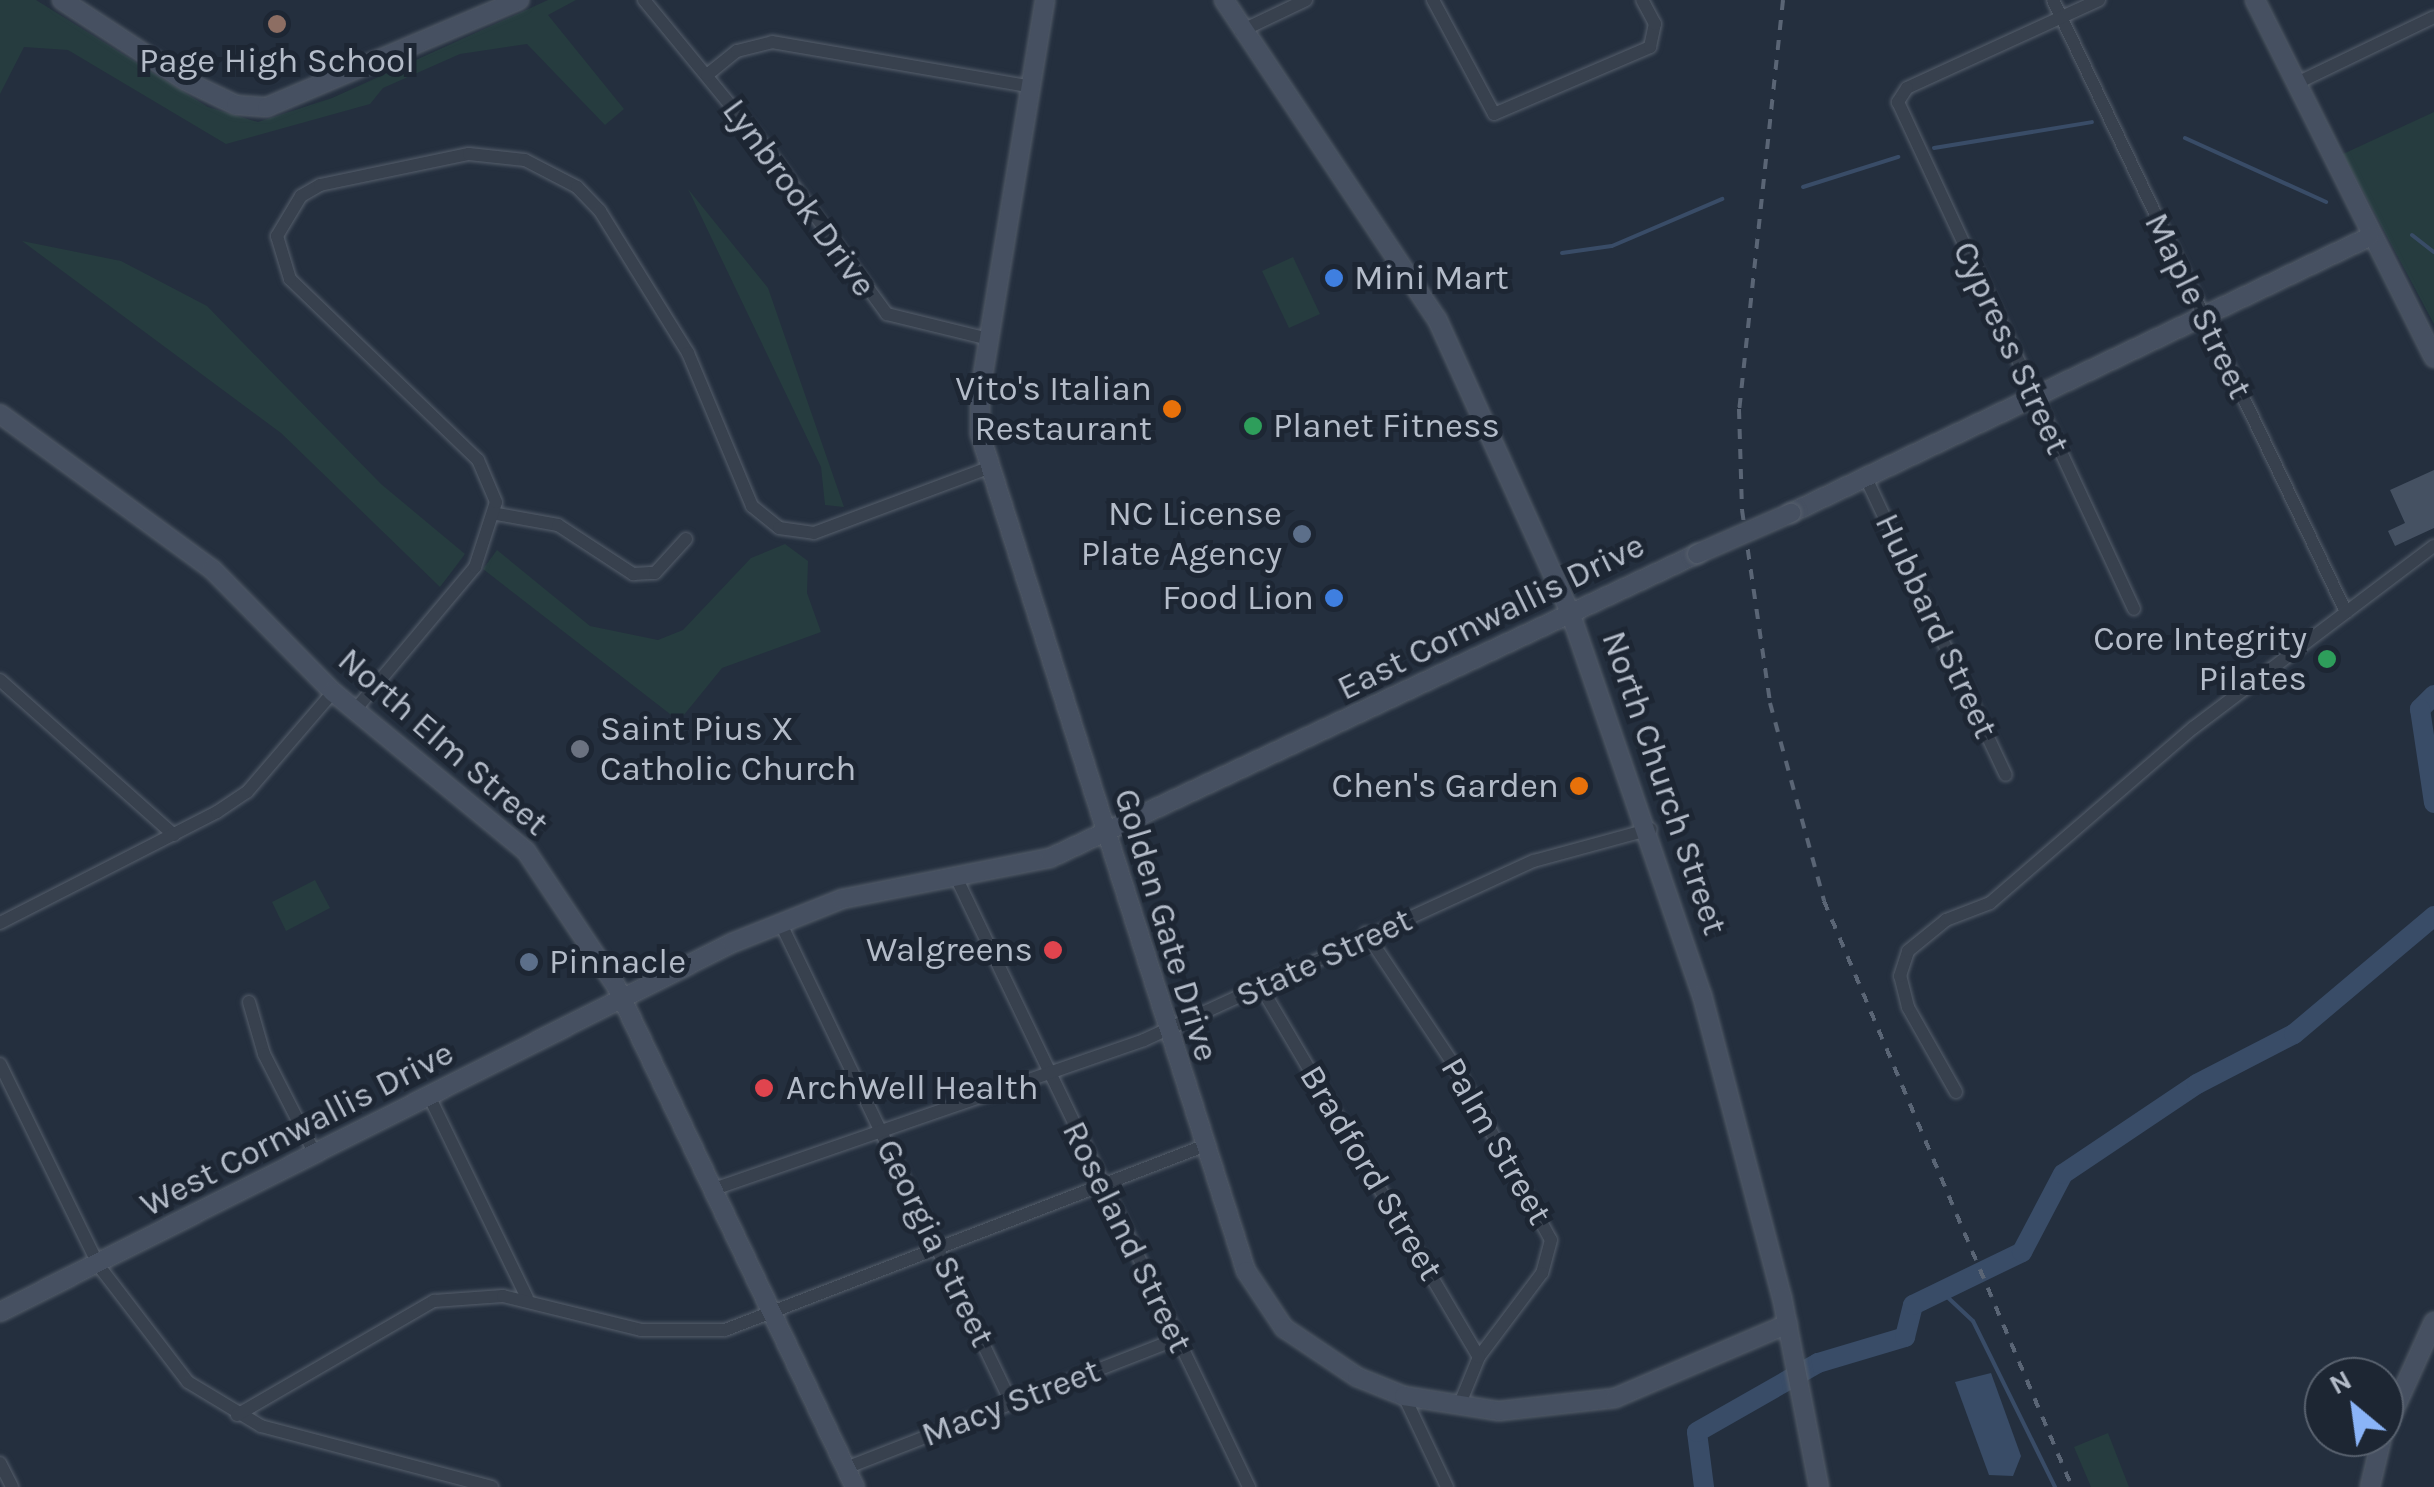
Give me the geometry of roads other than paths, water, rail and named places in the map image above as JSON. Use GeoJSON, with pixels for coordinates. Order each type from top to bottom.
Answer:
{"type":"FeatureCollection","features":[{"type":"Feature","properties":{"kind":"main road"},"geometry":{"type":"LineString","coordinates":[[62,0],[186,81],[236,105],[266,107],[328,88],[519,0]]}},
{"type":"Feature","properties":{"kind":"main road","name":"Golden Gate Drive"},"geometry":{"type":"LineString","coordinates":[[1046,0],[979,413],[988,468],[1164,1032],[1246,1271],[1284,1328],[1316,1354],[1404,1396],[1460,1406],[1536,1411],[1615,1398],[1788,1324]]}},
{"type":"Feature","properties":{"kind":"main road","name":"North Church Street"},"geometry":{"type":"LineString","coordinates":[[1224,0],[1241,31],[1437,319],[1571,615],[1651,830],[1788,1324],[1819,1487]]}},
{"type":"Feature","properties":{"kind":"main road"},"geometry":{"type":"LineString","coordinates":[[2256,0],[2369,237],[2434,358]]}},
{"type":"Feature","properties":{"kind":"main road","name":"East Cornwallis Drive"},"geometry":{"type":"LineString","coordinates":[[622,999],[780,922],[867,893],[1016,868],[1105,835],[1697,554],[2204,320],[2369,237]]}},
{"type":"Feature","properties":{"kind":"main road","name":"North Elm Street"},"geometry":{"type":"LineString","coordinates":[[0,414],[212,569],[334,692],[526,851],[622,999],[855,1487]]}},
{"type":"Feature","properties":{"kind":"main road","name":"West Cornwallis Drive"},"geometry":{"type":"LineString","coordinates":[[0,1312],[99,1266],[622,999]]}},
{"type":"Feature","properties":{"kind":"main road"},"geometry":{"type":"LineString","coordinates":[[2404,1388],[2434,1322]]}},
{"type":"Feature","properties":{"kind":"main road"},"geometry":{"type":"LineString","coordinates":[[2370,1487],[2377,1457]]}},
{"type":"Feature","properties":{"kind":"street","name":"Lynbrook Drive"},"geometry":{"type":"LineString","coordinates":[[644,0],[707,75],[887,314],[989,339]]}},
{"type":"Feature","properties":{"kind":"street"},"geometry":{"type":"LineString","coordinates":[[1241,31],[1306,0]]}},
{"type":"Feature","properties":{"kind":"street"},"geometry":{"type":"LineString","coordinates":[[1433,0],[1485,102],[1494,114],[1507,114],[1650,47],[1655,24],[1642,0]]}},
{"type":"Feature","properties":{"kind":"street","name":"Maple Street"},"geometry":{"type":"LineString","coordinates":[[2053,0],[2346,612]]}},
{"type":"Feature","properties":{"kind":"street"},"geometry":{"type":"LineString","coordinates":[[2060,16],[2099,0]]}},
{"type":"Feature","properties":{"kind":"street","name":"Cypress Street"},"geometry":{"type":"LineString","coordinates":[[2060,16],[1907,88],[1898,102],[1902,119],[2134,609]]}},
{"type":"Feature","properties":{"kind":"street"},"geometry":{"type":"LineString","coordinates":[[2295,84],[2434,16]]}},
{"type":"Feature","properties":{"kind":"street"},"geometry":{"type":"LineString","coordinates":[[707,75],[737,51],[772,42],[1032,87]]}},
{"type":"Feature","properties":{"kind":"street"},"geometry":{"type":"LineString","coordinates":[[355,710],[475,567],[497,514],[478,460],[290,279],[277,236],[301,196],[320,184],[469,154],[525,160],[562,177],[600,211],[688,354],[752,506],[780,528],[814,533],[988,468]]}},
{"type":"Feature","properties":{"kind":"street","name":"Hubbard Street"},"geometry":{"type":"LineString","coordinates":[[1866,478],[2006,775]]}},
{"type":"Feature","properties":{"kind":"street"},"geometry":{"type":"LineString","coordinates":[[497,514],[558,525],[633,574],[655,572],[686,539]]}},
{"type":"Feature","properties":{"kind":"street"},"geometry":{"type":"LineString","coordinates":[[1956,1092],[1908,1006],[1900,976],[1908,951],[1946,920],[1990,903],[2193,728],[2434,546]]}},
{"type":"Feature","properties":{"kind":"street"},"geometry":{"type":"LineString","coordinates":[[0,680],[174,834]]}},
{"type":"Feature","properties":{"kind":"street"},"geometry":{"type":"LineString","coordinates":[[0,923],[247,792],[334,692]]}},
{"type":"Feature","properties":{"kind":"street","name":"State Street"},"geometry":{"type":"LineString","coordinates":[[714,1189],[1164,1032],[1262,989],[1366,933],[1541,858],[1651,830]]}},
{"type":"Feature","properties":{"kind":"street","name":"Roseland Street"},"geometry":{"type":"LineString","coordinates":[[956,878],[1249,1487]]}},
{"type":"Feature","properties":{"kind":"street","name":"Georgia Street"},"geometry":{"type":"LineString","coordinates":[[780,922],[1012,1402]]}},
{"type":"Feature","properties":{"kind":"street","name":"Palm Street"},"geometry":{"type":"LineString","coordinates":[[1366,933],[1456,1068],[1552,1240],[1542,1272],[1479,1357],[1460,1406]]}},
{"type":"Feature","properties":{"kind":"street","name":"Bradford Street"},"geometry":{"type":"LineString","coordinates":[[1262,989],[1479,1357]]}},
{"type":"Feature","properties":{"kind":"street"},"geometry":{"type":"LineString","coordinates":[[248,1002],[264,1054],[316,1156]]}},
{"type":"Feature","properties":{"kind":"street"},"geometry":{"type":"LineString","coordinates":[[0,1064],[99,1266],[188,1382],[238,1415],[492,1487]]}},
{"type":"Feature","properties":{"kind":"street"},"geometry":{"type":"LineString","coordinates":[[430,1098],[528,1298]]}},
{"type":"Feature","properties":{"kind":"street"},"geometry":{"type":"LineString","coordinates":[[238,1415],[434,1301],[528,1298],[684,1336],[774,1316],[1201,1147]]}},
{"type":"Feature","properties":{"kind":"street","name":"Macy Street"},"geometry":{"type":"LineString","coordinates":[[846,1468],[1177,1338]]}},
{"type":"Feature","properties":{"kind":"street"},"geometry":{"type":"LineString","coordinates":[[1404,1396],[1447,1487]]}},
{"type":"Feature","properties":{"kind":"street"},"geometry":{"type":"LineString","coordinates":[[0,1464],[12,1487]]}},
{"type":"Feature","properties":{"kind":"water"},"geometry":{"type":"Polygon","coordinates":[[[1991,1373],[2021,1456],[2013,1476],[1989,1475],[1955,1382],[1991,1373]]]}},
{"type":"Feature","properties":{"kind":"waterway"},"geometry":{"type":"LineString","coordinates":[[1934,148],[2092,122]]}},
{"type":"Feature","properties":{"kind":"waterway"},"geometry":{"type":"LineString","coordinates":[[2185,138],[2326,202]]}},
{"type":"Feature","properties":{"kind":"waterway"},"geometry":{"type":"LineString","coordinates":[[1803,187],[1898,157]]}},
{"type":"Feature","properties":{"kind":"waterway"},"geometry":{"type":"LineString","coordinates":[[1562,253],[1612,246],[1722,199]]}},
{"type":"Feature","properties":{"kind":"waterway"},"geometry":{"type":"LineString","coordinates":[[2412,235],[2434,252]]}},
{"type":"Feature","properties":{"kind":"waterway"},"geometry":{"type":"LineString","coordinates":[[2434,695],[2420,709],[2434,803]]}},
{"type":"Feature","properties":{"kind":"waterway"},"geometry":{"type":"LineString","coordinates":[[1704,1487],[1697,1432],[1818,1363],[1905,1337],[1913,1305],[2022,1252],[2063,1174],[2197,1084],[2294,1034],[2434,916]]}},
{"type":"Feature","properties":{"kind":"waterway"},"geometry":{"type":"LineString","coordinates":[[1942,1292],[1973,1321],[2055,1487]]}},
{"type":"Feature","properties":{"kind":"railway"},"geometry":{"type":"LineString","coordinates":[[1783,0],[1739,409],[1742,510],[1770,703],[1824,901],[2072,1487]]}},
{"type":"Feature","properties":{"kind":"place","name":"Page High School"},"geometry":{"type":"Point","coordinates":[277,24]}},
{"type":"Feature","properties":{"kind":"place","name":"Mini Mart"},"geometry":{"type":"Point","coordinates":[1334,278]}},
{"type":"Feature","properties":{"kind":"place","name":"Vito's Italian Restaurant"},"geometry":{"type":"Point","coordinates":[1172,409]}},
{"type":"Feature","properties":{"kind":"place","name":"Planet Fitness"},"geometry":{"type":"Point","coordinates":[1253,426]}},
{"type":"Feature","properties":{"kind":"place","name":"NC License Plate Agency"},"geometry":{"type":"Point","coordinates":[1302,534]}},
{"type":"Feature","properties":{"kind":"place","name":"Food Lion"},"geometry":{"type":"Point","coordinates":[1334,598]}},
{"type":"Feature","properties":{"kind":"place","name":"Core Integrity Pilates"},"geometry":{"type":"Point","coordinates":[2327,659]}},
{"type":"Feature","properties":{"kind":"place","name":"Saint Pius X Catholic Church"},"geometry":{"type":"Point","coordinates":[580,749]}},
{"type":"Feature","properties":{"kind":"place","name":"Chen's Garden"},"geometry":{"type":"Point","coordinates":[1579,786]}},
{"type":"Feature","properties":{"kind":"place","name":"Walgreens"},"geometry":{"type":"Point","coordinates":[1053,950]}},
{"type":"Feature","properties":{"kind":"place","name":"Pinnacle"},"geometry":{"type":"Point","coordinates":[529,962]}},
{"type":"Feature","properties":{"kind":"place","name":"ArchWell Health"},"geometry":{"type":"Point","coordinates":[764,1088]}}]}
